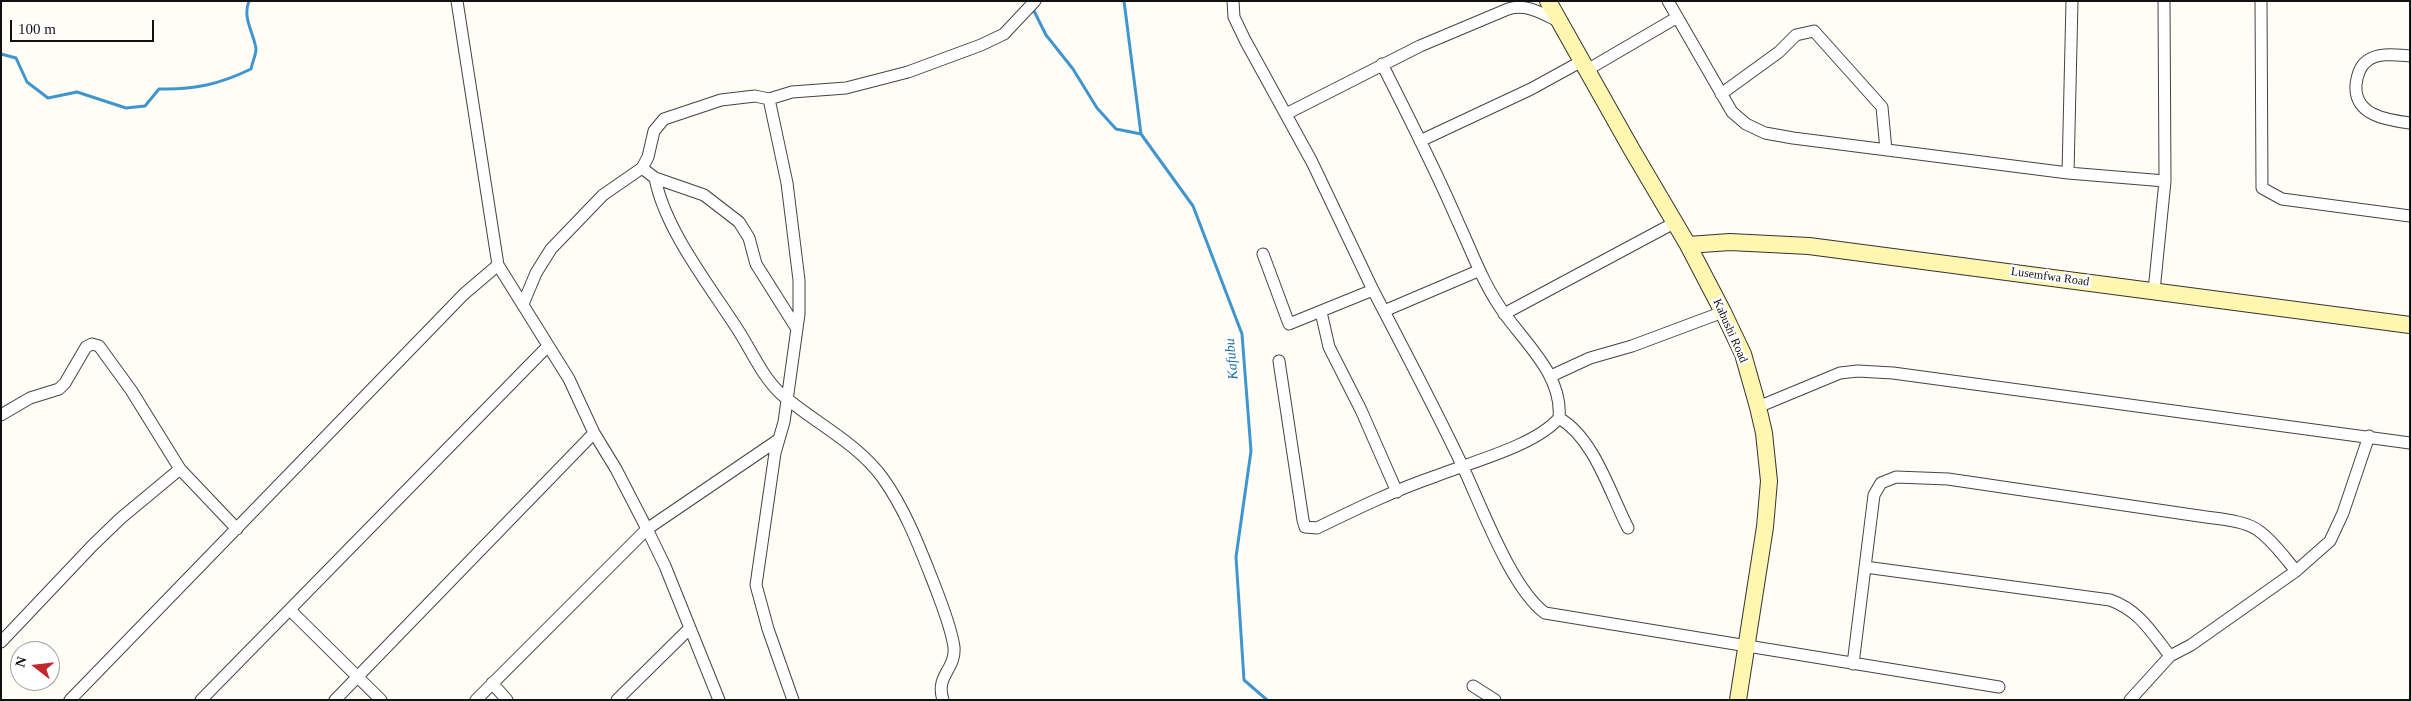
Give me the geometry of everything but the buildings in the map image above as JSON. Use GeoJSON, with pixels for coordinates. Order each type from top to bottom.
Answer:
{"type":"FeatureCollection","features":[{"type":"Feature","properties":{"kind":"main road","name":"Kabushi Road"},"geometry":{"type":"LineString","coordinates":[[1548,1],[1688,245],[1723,312],[1743,354],[1758,407],[1764,433],[1768,481],[1765,527],[1738,700]]}},
{"type":"Feature","properties":{"kind":"main road","name":"Lusemfwa Road"},"geometry":{"type":"LineString","coordinates":[[1688,245],[1730,242],[1809,246],[2410,325]]}},
{"type":"Feature","properties":{"kind":"street"},"geometry":{"type":"LineString","coordinates":[[456,1],[498,265],[569,379],[594,433],[616,469],[647,529],[719,700]]}},
{"type":"Feature","properties":{"kind":"street"},"geometry":{"type":"LineString","coordinates":[[1233,1],[1234,17],[1312,162],[1373,290],[1463,466],[1503,554],[1534,605],[1545,613],[1999,687]]}},
{"type":"Feature","properties":{"kind":"street"},"geometry":{"type":"LineString","coordinates":[[1668,1],[1676,18],[1732,112],[1746,124],[1765,133],[2068,173],[2165,181]]}},
{"type":"Feature","properties":{"kind":"street"},"geometry":{"type":"LineString","coordinates":[[2068,173],[2072,1]]}},
{"type":"Feature","properties":{"kind":"street"},"geometry":{"type":"LineString","coordinates":[[2154,291],[2165,181],[2164,1]]}},
{"type":"Feature","properties":{"kind":"street"},"geometry":{"type":"LineString","coordinates":[[2261,1],[2262,188],[2282,199],[2410,216]]}},
{"type":"Feature","properties":{"kind":"street"},"geometry":{"type":"LineString","coordinates":[[523,304],[536,273],[551,249],[603,195],[642,168],[648,157],[654,131],[664,119],[721,100],[754,96],[769,99],[792,92],[862,86],[981,46],[1004,34],[1031,5]]}},
{"type":"Feature","properties":{"kind":"street"},"geometry":{"type":"LineString","coordinates":[[1286,114],[1382,64],[1518,6],[1530,8],[1560,22]]}},
{"type":"Feature","properties":{"kind":"street"},"geometry":{"type":"LineString","coordinates":[[1420,141],[1585,66],[1676,18]]}},
{"type":"Feature","properties":{"kind":"street"},"geometry":{"type":"LineString","coordinates":[[1721,94],[1779,52],[1796,35],[1814,31],[1882,107],[1886,150]]}},
{"type":"Feature","properties":{"kind":"street"},"geometry":{"type":"LineString","coordinates":[[2410,56],[2380,55],[2367,61],[2357,74],[2356,91],[2357,100],[2363,108],[2377,116],[2410,123]]}},
{"type":"Feature","properties":{"kind":"street"},"geometry":{"type":"LineString","coordinates":[[1279,361],[1302,520],[1306,527],[1317,528],[1397,492],[1490,457],[1550,429],[1559,418],[1559,402],[1551,376],[1504,314],[1478,271],[1459,222],[1382,64]]}},
{"type":"Feature","properties":{"kind":"street"},"geometry":{"type":"LineString","coordinates":[[769,99],[787,183],[799,280],[797,329],[756,586],[768,629],[793,700]]}},
{"type":"Feature","properties":{"kind":"street"},"geometry":{"type":"LineString","coordinates":[[642,168],[655,178],[704,194],[739,222],[749,238],[756,264],[797,329]]}},
{"type":"Feature","properties":{"kind":"street"},"geometry":{"type":"LineString","coordinates":[[655,178],[662,206],[705,280],[768,379],[787,398],[826,425],[864,458],[882,476],[900,507],[923,556],[951,632],[953,657],[940,684],[943,700]]}},
{"type":"Feature","properties":{"kind":"street"},"geometry":{"type":"LineString","coordinates":[[1504,314],[1674,223]]}},
{"type":"Feature","properties":{"kind":"street"},"geometry":{"type":"LineString","coordinates":[[1263,254],[1289,324],[1373,290]]}},
{"type":"Feature","properties":{"kind":"street"},"geometry":{"type":"LineString","coordinates":[[70,700],[464,294],[498,265]]}},
{"type":"Feature","properties":{"kind":"street"},"geometry":{"type":"LineString","coordinates":[[1384,311],[1478,271]]}},
{"type":"Feature","properties":{"kind":"street"},"geometry":{"type":"LineString","coordinates":[[1321,312],[1329,347],[1361,410],[1397,492]]}},
{"type":"Feature","properties":{"kind":"street"},"geometry":{"type":"LineString","coordinates":[[1551,376],[1590,358],[1632,346],[1723,312]]}},
{"type":"Feature","properties":{"kind":"street"},"geometry":{"type":"LineString","coordinates":[[1,415],[30,398],[59,389],[65,383],[86,347],[92,344],[99,346],[131,390],[180,469],[237,529]]}},
{"type":"Feature","properties":{"kind":"street"},"geometry":{"type":"LineString","coordinates":[[201,700],[548,346]]}},
{"type":"Feature","properties":{"kind":"street"},"geometry":{"type":"LineString","coordinates":[[1758,407],[1840,373],[1858,371],[1893,373],[2410,443]]}},
{"type":"Feature","properties":{"kind":"street"},"geometry":{"type":"LineString","coordinates":[[1559,418],[1572,425],[1586,441],[1628,528]]}},
{"type":"Feature","properties":{"kind":"street"},"geometry":{"type":"LineString","coordinates":[[335,700],[594,433]]}},
{"type":"Feature","properties":{"kind":"street"},"geometry":{"type":"LineString","coordinates":[[2130,700],[2170,656],[2191,645],[2296,572],[2330,541],[2343,513],[2369,436]]}},
{"type":"Feature","properties":{"kind":"street"},"geometry":{"type":"LineString","coordinates":[[476,700],[647,529],[778,440]]}},
{"type":"Feature","properties":{"kind":"street"},"geometry":{"type":"LineString","coordinates":[[1,642],[93,545],[180,469]]}},
{"type":"Feature","properties":{"kind":"street"},"geometry":{"type":"LineString","coordinates":[[1853,664],[1874,495],[1881,483],[1896,477],[1948,480],[2199,516],[2239,524],[2258,530],[2273,544],[2296,572]]}},
{"type":"Feature","properties":{"kind":"street"},"geometry":{"type":"LineString","coordinates":[[1865,566],[2110,600],[2129,608],[2140,616],[2170,656]]}},
{"type":"Feature","properties":{"kind":"street"},"geometry":{"type":"LineString","coordinates":[[291,610],[381,700]]}},
{"type":"Feature","properties":{"kind":"street"},"geometry":{"type":"LineString","coordinates":[[617,700],[690,628]]}},
{"type":"Feature","properties":{"kind":"street"},"geometry":{"type":"LineString","coordinates":[[492,683],[507,700]]}},
{"type":"Feature","properties":{"kind":"street"},"geometry":{"type":"LineString","coordinates":[[1473,686],[1495,700]]}},
{"type":"Feature","properties":{"kind":"waterway"},"geometry":{"type":"LineString","coordinates":[[1,54],[16,58],[27,82],[48,98],[77,92],[126,108],[145,106],[159,89],[206,85],[228,79],[251,69],[256,49],[247,13],[249,1]]}},
{"type":"Feature","properties":{"kind":"waterway"},"geometry":{"type":"LineString","coordinates":[[1026,1],[1033,9],[1046,35],[1073,69],[1097,108],[1116,129],[1141,134]]}},
{"type":"Feature","properties":{"kind":"waterway","name":"Kafubu"},"geometry":{"type":"LineString","coordinates":[[1124,1],[1141,134],[1193,206],[1242,334],[1251,451],[1236,557],[1244,680],[1267,700]]}}]}
